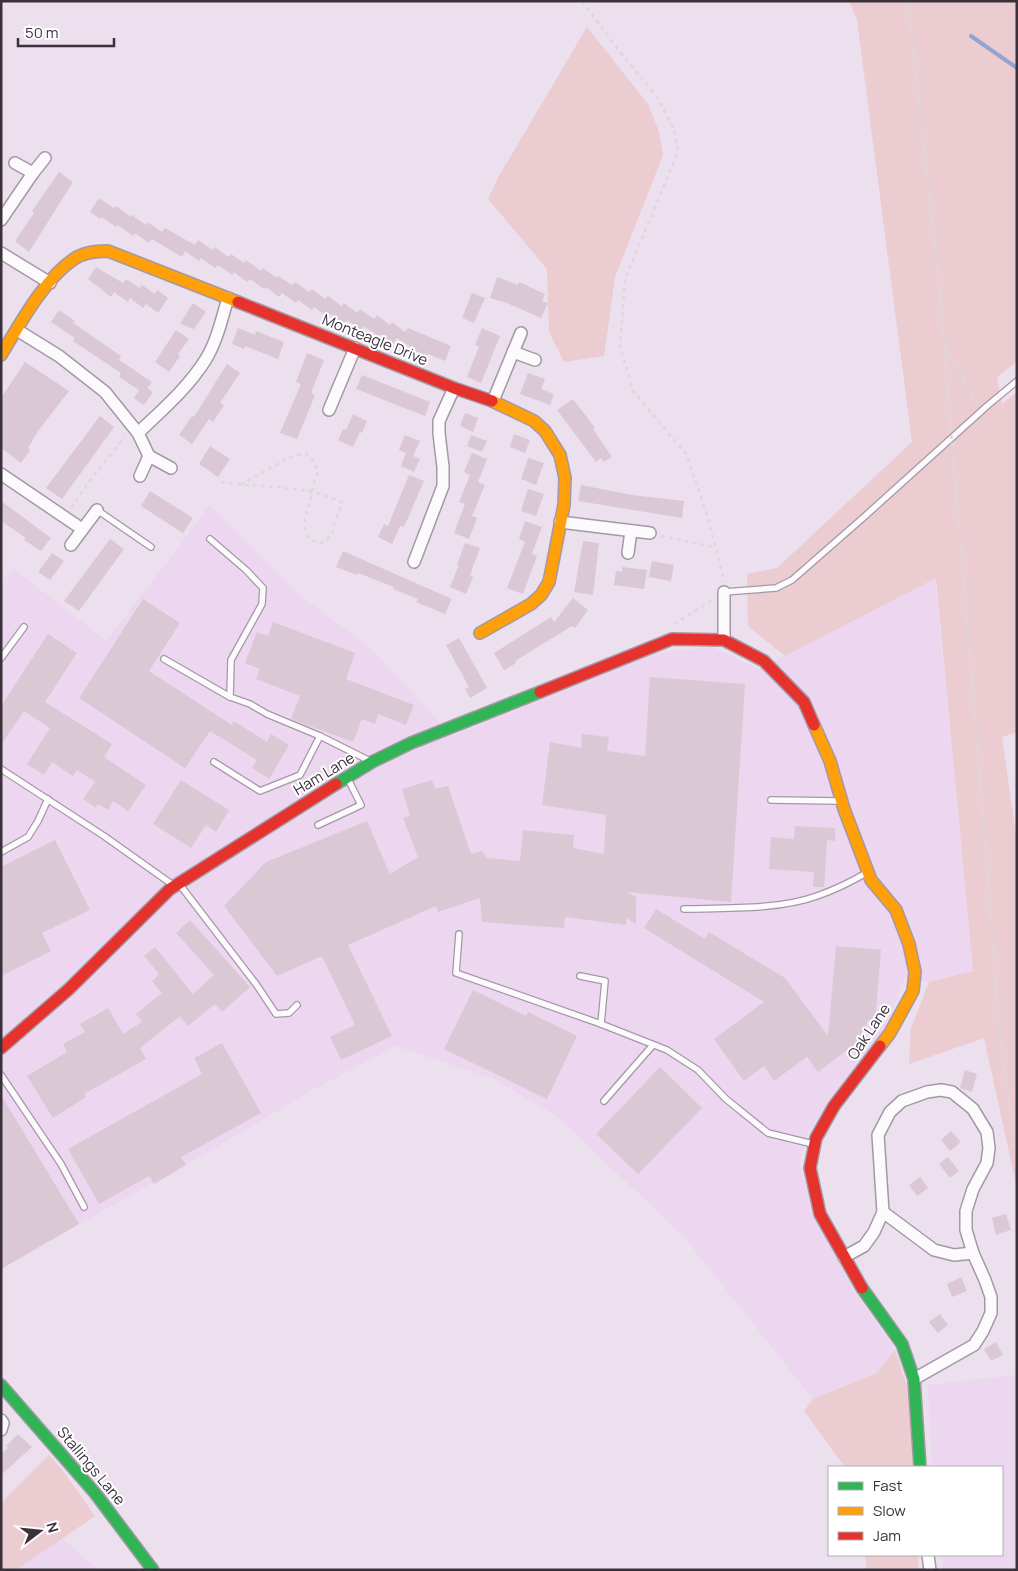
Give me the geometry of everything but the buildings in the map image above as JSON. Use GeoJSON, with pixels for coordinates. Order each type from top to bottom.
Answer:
{"type":"FeatureCollection","features":[{"type":"Feature","properties":{"kind":"street"},"geometry":{"type":"LineString","coordinates":[[1,220],[45,158]]}},
{"type":"Feature","properties":{"kind":"street"},"geometry":{"type":"LineString","coordinates":[[15,163],[33,173]]}},
{"type":"Feature","properties":{"kind":"street","name":"Monteagle Drive"},"geometry":{"type":"LineString","coordinates":[[1,355],[50,283],[74,259],[90,252],[108,250],[454,388],[493,400],[534,421],[544,431],[560,455],[565,478],[564,505],[549,582],[541,595],[531,604],[480,634]]}},
{"type":"Feature","properties":{"kind":"street"},"geometry":{"type":"LineString","coordinates":[[1,252],[50,283]]}},
{"type":"Feature","properties":{"kind":"street"},"geometry":{"type":"LineString","coordinates":[[136,430],[186,387],[206,358],[219,328],[228,298]]}},
{"type":"Feature","properties":{"kind":"street"},"geometry":{"type":"LineString","coordinates":[[17,330],[59,356],[105,392],[136,430],[149,456],[171,468]]}},
{"type":"Feature","properties":{"kind":"street"},"geometry":{"type":"LineString","coordinates":[[493,400],[521,333]]}},
{"type":"Feature","properties":{"kind":"street"},"geometry":{"type":"LineString","coordinates":[[329,410],[355,348]]}},
{"type":"Feature","properties":{"kind":"street"},"geometry":{"type":"LineString","coordinates":[[514,352],[535,360]]}},
{"type":"Feature","properties":{"kind":"street"},"geometry":{"type":"LineString","coordinates":[[414,562],[443,486],[443,466],[438,434],[439,421],[454,388]]}},
{"type":"Feature","properties":{"kind":"street"},"geometry":{"type":"LineString","coordinates":[[140,476],[149,456]]}},
{"type":"Feature","properties":{"kind":"street"},"geometry":{"type":"LineString","coordinates":[[1,474],[82,529]]}},
{"type":"Feature","properties":{"kind":"street"},"geometry":{"type":"LineString","coordinates":[[71,545],[97,510]]}},
{"type":"Feature","properties":{"kind":"street"},"geometry":{"type":"LineString","coordinates":[[560,522],[650,533]]}},
{"type":"Feature","properties":{"kind":"street"},"geometry":{"type":"LineString","coordinates":[[628,554],[631,531]]}},
{"type":"Feature","properties":{"kind":"street"},"geometry":{"type":"LineString","coordinates":[[724,592],[724,640]]}},
{"type":"Feature","properties":{"kind":"street","name":"Ham Lane"},"geometry":{"type":"LineString","coordinates":[[1,1048],[68,989],[177,885],[372,762],[411,743],[672,639],[724,640]]}},
{"type":"Feature","properties":{"kind":"street","name":"Oak Lane"},"geometry":{"type":"LineString","coordinates":[[724,640],[764,661],[804,702],[830,761],[841,800],[870,880],[896,910],[909,944],[915,972],[913,991],[890,1034],[834,1106],[816,1138],[810,1168],[820,1214],[857,1280],[902,1344],[914,1379],[920,1466]]}},
{"type":"Feature","properties":{"kind":"street"},"geometry":{"type":"LineString","coordinates":[[844,1257],[864,1246],[874,1232],[883,1212],[878,1135],[890,1112],[902,1101],[927,1092],[941,1090],[952,1092],[973,1109],[987,1132],[989,1148],[987,1163],[973,1189],[966,1211],[966,1230],[991,1297],[991,1313],[984,1331],[974,1345],[914,1379]]}},
{"type":"Feature","properties":{"kind":"street"},"geometry":{"type":"LineString","coordinates":[[883,1212],[934,1250],[954,1255],[973,1253]]}},
{"type":"Feature","properties":{"kind":"street","name":"Stallings Lane"},"geometry":{"type":"LineString","coordinates":[[1,1385],[89,1486],[153,1570]]}},
{"type":"Feature","properties":{"kind":"street"},"geometry":{"type":"LineString","coordinates":[[1,1420],[3,1423],[1,1430]]}},
{"type":"Feature","properties":{"kind":"street"},"geometry":{"type":"LineString","coordinates":[[928,1556],[930,1570]]}},
{"type":"Feature","properties":{"kind":"lane"},"geometry":{"type":"LineString","coordinates":[[724,592],[776,588],[792,580],[1017,381]]}},
{"type":"Feature","properties":{"kind":"lane"},"geometry":{"type":"LineString","coordinates":[[97,510],[151,547]]}},
{"type":"Feature","properties":{"kind":"lane"},"geometry":{"type":"LineString","coordinates":[[210,539],[246,570],[263,588],[262,604],[231,660],[230,696]]}},
{"type":"Feature","properties":{"kind":"lane"},"geometry":{"type":"LineString","coordinates":[[1,658],[24,627]]}},
{"type":"Feature","properties":{"kind":"lane"},"geometry":{"type":"LineString","coordinates":[[164,659],[230,696],[320,736],[372,762]]}},
{"type":"Feature","properties":{"kind":"lane"},"geometry":{"type":"LineString","coordinates":[[214,762],[260,791],[300,775],[320,736]]}},
{"type":"Feature","properties":{"kind":"lane"},"geometry":{"type":"LineString","coordinates":[[1,769],[177,885],[256,984],[276,1014],[289,1013],[297,1005]]}},
{"type":"Feature","properties":{"kind":"lane"},"geometry":{"type":"LineString","coordinates":[[318,825],[361,804],[347,777]]}},
{"type":"Feature","properties":{"kind":"lane"},"geometry":{"type":"LineString","coordinates":[[1,852],[28,837],[48,799]]}},
{"type":"Feature","properties":{"kind":"lane"},"geometry":{"type":"LineString","coordinates":[[771,800],[841,800]]}},
{"type":"Feature","properties":{"kind":"lane"},"geometry":{"type":"LineString","coordinates":[[684,908],[749,907],[797,901],[816,897],[853,881],[868,872]]}},
{"type":"Feature","properties":{"kind":"lane"},"geometry":{"type":"LineString","coordinates":[[459,934],[456,973],[602,1024],[667,1050],[698,1070],[726,1099],[768,1133],[815,1145]]}},
{"type":"Feature","properties":{"kind":"lane"},"geometry":{"type":"LineString","coordinates":[[580,976],[605,981],[602,1024]]}},
{"type":"Feature","properties":{"kind":"lane"},"geometry":{"type":"LineString","coordinates":[[604,1101],[653,1045]]}},
{"type":"Feature","properties":{"kind":"lane"},"geometry":{"type":"LineString","coordinates":[[1,1075],[61,1164],[84,1207]]}},
{"type":"Feature","properties":{"kind":"path"},"geometry":{"type":"LineString","coordinates":[[582,1],[623,56],[655,94],[674,129],[678,152],[625,279],[620,346],[633,391],[686,454],[704,505],[722,571],[724,592],[674,624],[672,639]]}},
{"type":"Feature","properties":{"kind":"path"},"geometry":{"type":"LineString","coordinates":[[908,1],[939,281],[990,896],[1000,1051],[1017,1138]]}},
{"type":"Feature","properties":{"kind":"path"},"geometry":{"type":"LineString","coordinates":[[943,343],[977,402],[987,406]]}},
{"type":"Feature","properties":{"kind":"path"},"geometry":{"type":"LineString","coordinates":[[64,517],[91,479],[136,430]]}},
{"type":"Feature","properties":{"kind":"path"},"geometry":{"type":"LineString","coordinates":[[221,482],[240,486],[311,491],[330,496],[342,503],[341,509],[334,521],[334,530],[330,537],[322,543],[315,542],[308,537],[304,523],[311,500],[311,491],[318,471],[312,459],[306,454],[294,455],[240,486]]}},
{"type":"Feature","properties":{"kind":"path"},"geometry":{"type":"LineString","coordinates":[[650,533],[715,547]]}},
{"type":"Feature","properties":{"kind":"shaded area"},"geometry":{"type":"Polygon","coordinates":[[[849,1],[1017,1],[1017,361],[997,377],[1002,404],[1017,392],[1017,732],[1002,737],[1017,842],[1017,1188],[984,1038],[909,1064],[911,1028],[929,982],[973,971],[936,578],[785,656],[748,626],[747,574],[777,568],[912,442],[857,20],[849,1]]]}},
{"type":"Feature","properties":{"kind":"shaded area"},"geometry":{"type":"Polygon","coordinates":[[[587,27],[648,104],[659,131],[663,155],[615,277],[604,356],[564,362],[549,332],[547,269],[488,199],[499,176],[587,27]]]}},
{"type":"Feature","properties":{"kind":"shaded area"},"geometry":{"type":"Polygon","coordinates":[[[209,505],[302,597],[369,647],[453,736],[658,653],[711,647],[759,669],[935,578],[973,971],[929,982],[904,978],[885,1031],[834,1093],[807,1134],[800,1162],[811,1210],[852,1287],[895,1350],[877,1373],[813,1399],[685,1238],[558,1117],[494,1079],[396,1046],[314,1089],[186,1165],[1,1269],[1,581],[13,568],[106,641],[209,505]]]}},
{"type":"Feature","properties":{"kind":"shaded area"},"geometry":{"type":"Polygon","coordinates":[[[895,1350],[908,1389],[913,1466],[844,1466],[804,1411],[813,1399],[877,1373],[895,1350]]]}},
{"type":"Feature","properties":{"kind":"shaded area"},"geometry":{"type":"Polygon","coordinates":[[[1017,1375],[1017,1570],[943,1570],[942,1556],[1003,1556],[1003,1466],[932,1466],[928,1385],[1017,1375]]]}},
{"type":"Feature","properties":{"kind":"shaded area"},"geometry":{"type":"Polygon","coordinates":[[[49,1455],[63,1471],[95,1516],[16,1570],[1,1570],[1,1503],[49,1455]]]}},
{"type":"Feature","properties":{"kind":"shaded area"},"geometry":{"type":"Polygon","coordinates":[[[61,1538],[98,1570],[1,1570],[61,1538]]]}},
{"type":"Feature","properties":{"kind":"shaded area"},"geometry":{"type":"Polygon","coordinates":[[[865,1556],[918,1556],[919,1570],[867,1570],[865,1556]]]}},
{"type":"Feature","properties":{"kind":"waterway"},"geometry":{"type":"LineString","coordinates":[[971,36],[1017,68]]}},
{"type":"Feature","properties":{"kind":"traffic: fast"},"geometry":{"type":"LineString","coordinates":[[336,784],[372,762],[411,743],[540,692]]}},
{"type":"Feature","properties":{"kind":"traffic: fast"},"geometry":{"type":"LineString","coordinates":[[862,1288],[902,1344],[914,1379],[920,1466]]}},
{"type":"Feature","properties":{"kind":"traffic: fast"},"geometry":{"type":"LineString","coordinates":[[1,1385],[95,1493],[153,1570]]}},
{"type":"Feature","properties":{"kind":"traffic: slow"},"geometry":{"type":"LineString","coordinates":[[1,355],[33,303],[53,278],[74,259],[91,252],[108,251],[238,302]]}},
{"type":"Feature","properties":{"kind":"traffic: slow"},"geometry":{"type":"LineString","coordinates":[[480,633],[531,604],[541,595],[549,582],[564,505],[565,478],[560,455],[545,431],[534,421],[492,401]]}},
{"type":"Feature","properties":{"kind":"traffic: slow"},"geometry":{"type":"LineString","coordinates":[[814,725],[830,761],[844,809],[871,880],[896,910],[909,944],[915,972],[913,991],[890,1033],[880,1046]]}},
{"type":"Feature","properties":{"kind":"traffic: jam"},"geometry":{"type":"LineString","coordinates":[[238,302],[454,388],[492,401]]}},
{"type":"Feature","properties":{"kind":"traffic: jam"},"geometry":{"type":"LineString","coordinates":[[540,692],[672,639],[724,640],[764,661],[804,702],[814,725]]}},
{"type":"Feature","properties":{"kind":"traffic: jam"},"geometry":{"type":"LineString","coordinates":[[1,1048],[69,989],[170,889],[336,784]]}},
{"type":"Feature","properties":{"kind":"traffic: jam"},"geometry":{"type":"LineString","coordinates":[[862,1288],[820,1214],[810,1168],[816,1138],[834,1106],[880,1046]]}}]}
